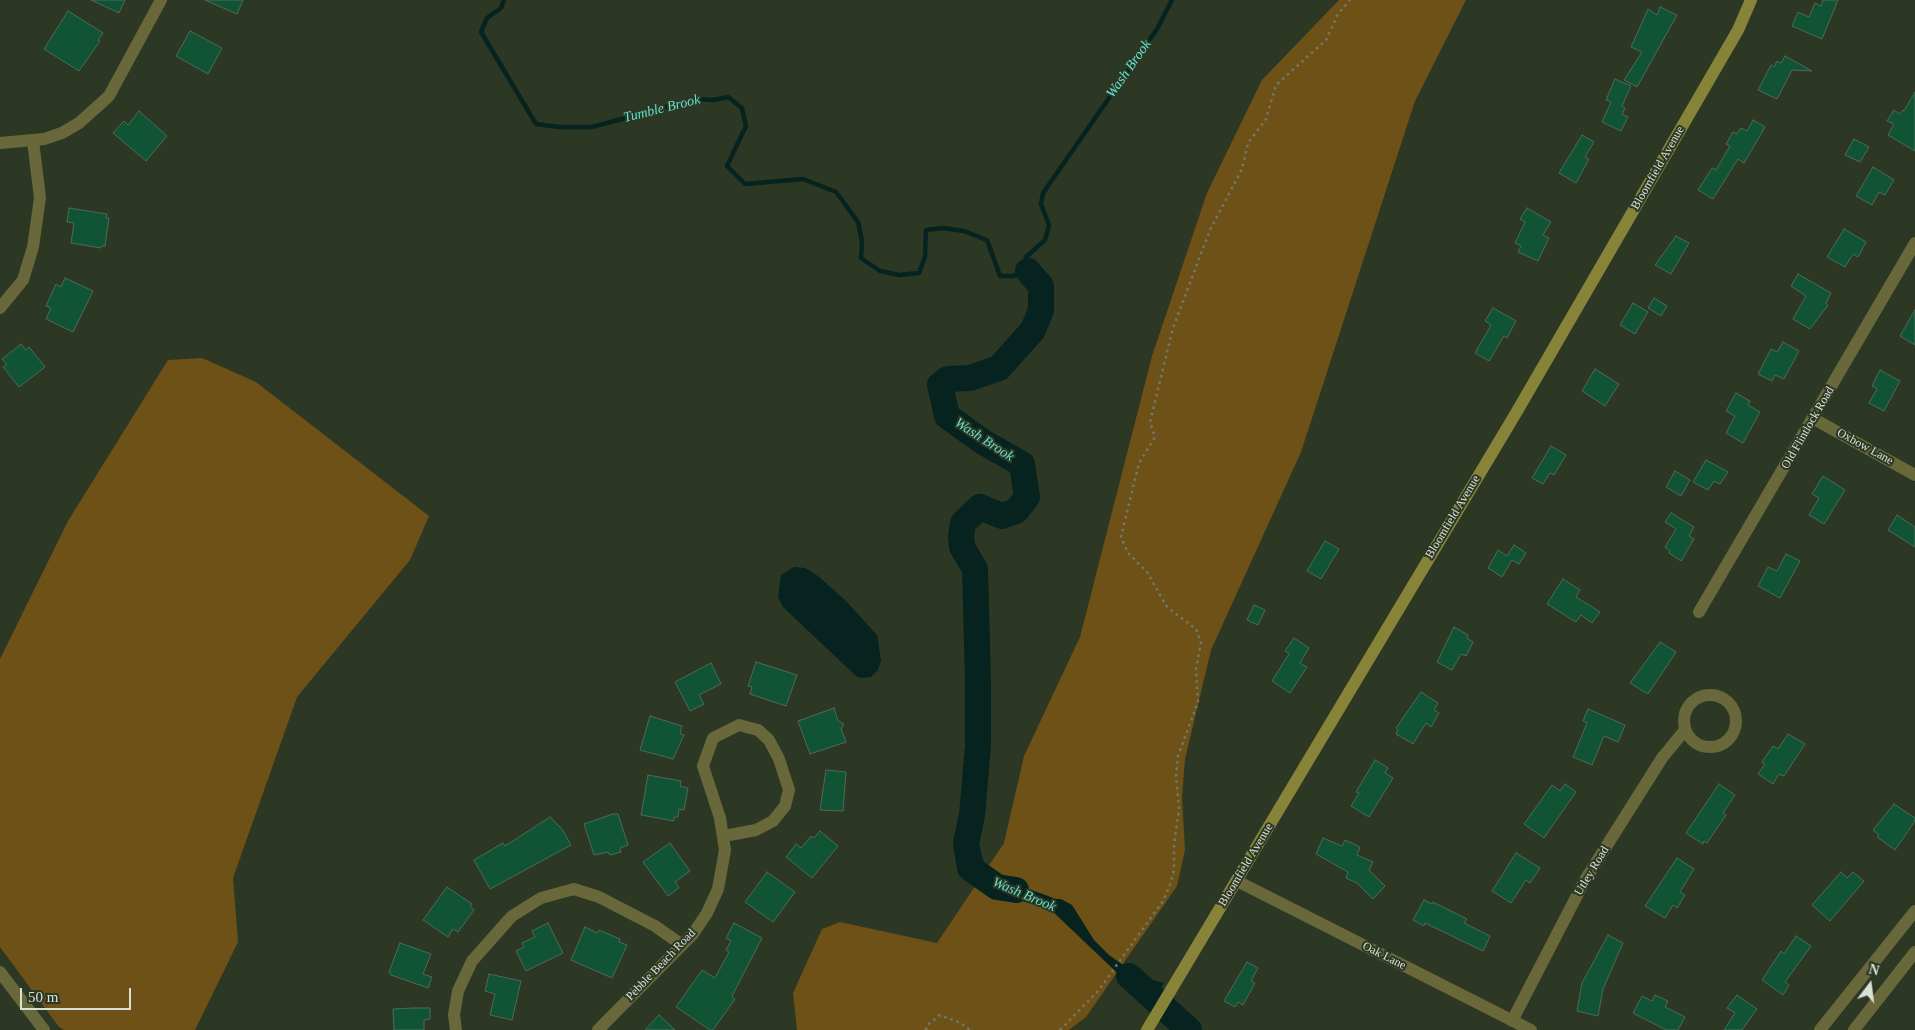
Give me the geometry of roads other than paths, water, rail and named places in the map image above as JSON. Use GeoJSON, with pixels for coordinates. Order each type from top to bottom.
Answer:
{"type":"FeatureCollection","features":[{"type":"Feature","properties":{"kind":"main road","name":"Bloomfield Avenue"},"geometry":{"type":"LineString","coordinates":[[1148,1030],[1516,413],[1738,30],[1751,0]]}},
{"type":"Feature","properties":{"kind":"street"},"geometry":{"type":"LineString","coordinates":[[0,143],[33,140],[62,133],[79,123],[109,96],[161,0]]}},
{"type":"Feature","properties":{"kind":"street"},"geometry":{"type":"LineString","coordinates":[[0,308],[23,280],[33,247],[40,198],[33,140]]}},
{"type":"Feature","properties":{"kind":"street","name":"Old Flintlock Road"},"geometry":{"type":"LineString","coordinates":[[1699,612],[1814,419],[1915,243]]}},
{"type":"Feature","properties":{"kind":"street","name":"Oxbow Lane"},"geometry":{"type":"LineString","coordinates":[[1814,419],[1915,475]]}},
{"type":"Feature","properties":{"kind":"street","name":"Utley Road"},"geometry":{"type":"LineString","coordinates":[[1512,1021],[1585,880],[1662,758],[1685,730],[1685,712],[1698,698],[1707,695],[1724,699],[1736,713],[1737,722],[1732,737],[1719,747],[1702,747],[1689,737],[1685,730]]}},
{"type":"Feature","properties":{"kind":"street","name":"Pebble Beach Road"},"geometry":{"type":"LineString","coordinates":[[598,1030],[693,934],[707,913],[718,889],[725,850],[724,836],[703,766],[713,738],[739,725],[758,730],[769,740],[779,759],[789,790],[785,806],[774,821],[756,830],[724,836]]}},
{"type":"Feature","properties":{"kind":"street","name":"Oak Lane"},"geometry":{"type":"LineString","coordinates":[[1236,881],[1531,1030]]}},
{"type":"Feature","properties":{"kind":"street"},"geometry":{"type":"LineString","coordinates":[[456,1030],[454,1015],[458,991],[472,961],[512,916],[540,898],[574,889],[582,891],[599,897],[655,926],[682,944]]}},
{"type":"Feature","properties":{"kind":"street"},"geometry":{"type":"LineString","coordinates":[[1820,1030],[1915,912]]}},
{"type":"Feature","properties":{"kind":"street"},"geometry":{"type":"LineString","coordinates":[[1854,1030],[1915,952]]}},
{"type":"Feature","properties":{"kind":"street"},"geometry":{"type":"LineString","coordinates":[[0,972],[44,1030]]}},
{"type":"Feature","properties":{"kind":"water"},"geometry":{"type":"Polygon","coordinates":[[[794,567],[805,568],[818,576],[846,601],[877,635],[881,660],[878,670],[871,677],[860,678],[856,676],[783,607],[778,597],[781,575],[794,567]]]}},
{"type":"Feature","properties":{"kind":"water"},"geometry":{"type":"Polygon","coordinates":[[[962,805],[977,806],[975,830],[985,867],[997,880],[1061,899],[1072,905],[1094,940],[1109,955],[1140,977],[1164,983],[1151,1005],[1050,909],[1000,895],[992,890],[975,862],[963,849],[962,805]]]}},
{"type":"Feature","properties":{"kind":"waterway","name":"Tumble Brook"},"geometry":{"type":"LineString","coordinates":[[504,0],[501,8],[487,18],[481,32],[536,124],[559,127],[592,127],[696,99],[713,100],[728,97],[742,108],[746,126],[727,166],[745,184],[803,179],[836,192],[858,222],[862,241],[861,258],[880,271],[899,275],[919,273],[925,257],[926,230],[943,228],[964,231],[987,240],[1000,276],[1013,276],[1028,271],[1026,257],[1045,240],[1049,225],[1041,204],[1043,193],[1157,29],[1172,0]]}},
{"type":"Feature","properties":{"kind":"waterway","name":"Wash Brook"},"geometry":{"type":"LineString","coordinates":[[1016,890],[997,887],[970,868],[966,843],[972,815],[978,746],[978,682],[975,569],[962,547],[961,536],[963,523],[980,507],[1002,516],[1016,511],[1027,497],[1022,464],[983,442],[947,416],[940,385],[948,379],[970,378],[999,368],[1033,330],[1041,310],[1041,286],[1028,271]]}},
{"type":"Feature","properties":{"kind":"waterway","name":"Wash Brook"},"geometry":{"type":"LineString","coordinates":[[1129,976],[1189,1030]]}}]}
